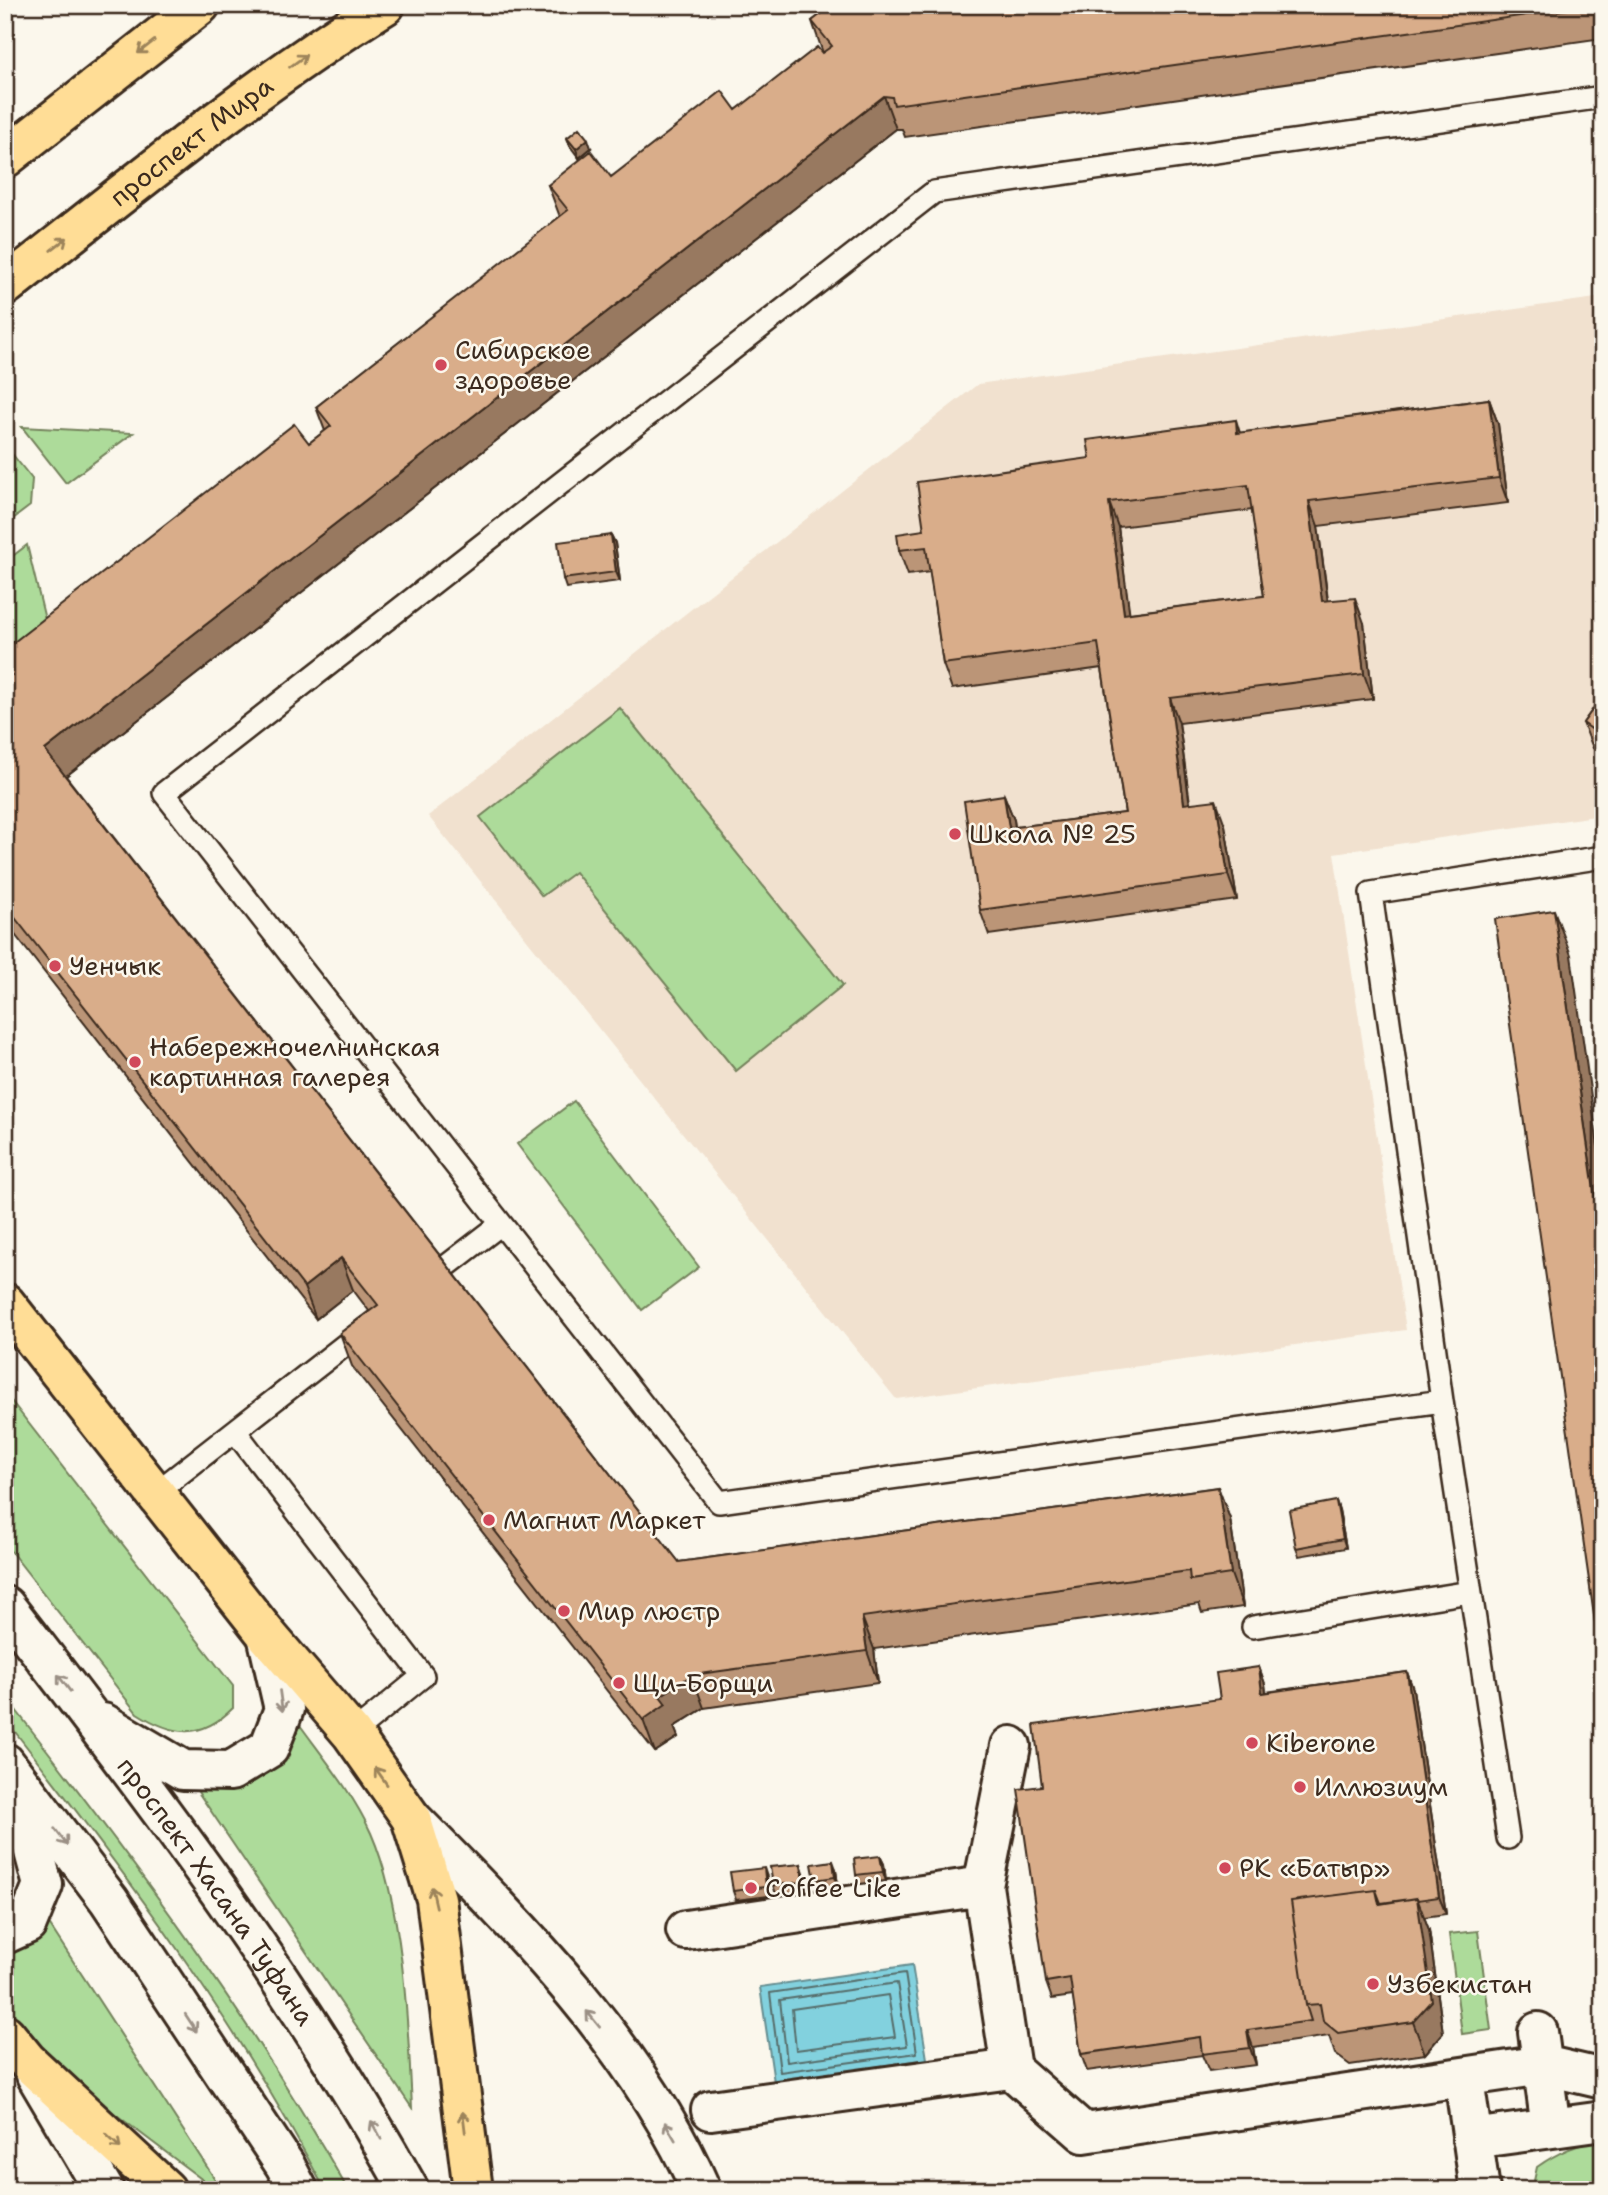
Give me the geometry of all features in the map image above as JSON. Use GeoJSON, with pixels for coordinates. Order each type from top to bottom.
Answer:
{"type":"FeatureCollection","features":[{"type":"Feature","properties":{"kind":"main road"},"geometry":{"type":"LineString","coordinates":[[5,158],[200,5]]}},
{"type":"Feature","properties":{"kind":"main road","name":"проспект Мира"},"geometry":{"type":"LineString","coordinates":[[5,286],[237,106],[317,47],[385,5]]}},
{"type":"Feature","properties":{"kind":"main road"},"geometry":{"type":"LineString","coordinates":[[5,1303],[267,1635],[352,1734],[411,1818],[436,1899],[473,2190]]}},
{"type":"Feature","properties":{"kind":"main road"},"geometry":{"type":"LineString","coordinates":[[16,2048],[166,2190]]}},
{"type":"Feature","properties":{"kind":"street","name":"проспект Хасана Туфана"},"geometry":{"type":"LineString","coordinates":[[5,1606],[186,1841],[363,2107],[409,2190]]}},
{"type":"Feature","properties":{"kind":"street"},"geometry":{"type":"LineString","coordinates":[[87,1714],[183,1770],[231,1771],[269,1748],[284,1709],[267,1635]]}},
{"type":"Feature","properties":{"kind":"street"},"geometry":{"type":"LineString","coordinates":[[1011,1746],[983,1886],[1011,2069],[1084,2133],[1464,2079],[1540,2049],[1603,2079]]}},
{"type":"Feature","properties":{"kind":"street"},"geometry":{"type":"LineString","coordinates":[[5,1934],[27,1924],[43,1885],[9,1768]]}},
{"type":"Feature","properties":{"kind":"street"},"geometry":{"type":"LineString","coordinates":[[9,1768],[109,1900],[285,2165],[298,2190]]}},
{"type":"Feature","properties":{"kind":"street"},"geometry":{"type":"LineString","coordinates":[[411,1818],[521,1929],[636,2073],[701,2190]]}},
{"type":"Feature","properties":{"kind":"street"},"geometry":{"type":"LineString","coordinates":[[686,1930],[983,1886]]}},
{"type":"Feature","properties":{"kind":"street"},"geometry":{"type":"LineString","coordinates":[[16,2048],[104,2190]]}},
{"type":"Feature","properties":{"kind":"street"},"geometry":{"type":"LineString","coordinates":[[1540,2049],[1551,2128]]}},
{"type":"Feature","properties":{"kind":"street"},"geometry":{"type":"LineString","coordinates":[[711,2110],[1011,2069]]}},
{"type":"Feature","properties":{"kind":"street"},"geometry":{"type":"LineString","coordinates":[[1464,2079],[1480,2190]]}},
{"type":"Feature","properties":{"kind":"street"},"geometry":{"type":"LineString","coordinates":[[1472,2139],[1603,2121]]}},
{"type":"Feature","properties":{"kind":"lane"},"geometry":{"type":"LineString","coordinates":[[1442,1401],[719,1502],[164,793],[934,192],[1068,181],[1603,97]]}},
{"type":"Feature","properties":{"kind":"lane"},"geometry":{"type":"LineString","coordinates":[[1508,1838],[1442,1401],[1371,893],[1603,857]]}},
{"type":"Feature","properties":{"kind":"lane"},"geometry":{"type":"LineString","coordinates":[[440,1271],[501,1224]]}},
{"type":"Feature","properties":{"kind":"lane"},"geometry":{"type":"LineString","coordinates":[[154,1494],[377,1320]]}},
{"type":"Feature","properties":{"kind":"lane"},"geometry":{"type":"LineString","coordinates":[[235,1431],[423,1676],[352,1734]]}},
{"type":"Feature","properties":{"kind":"lane"},"geometry":{"type":"LineString","coordinates":[[1253,1626],[1470,1592]]}},
{"type":"Feature","properties":{"kind":"shaded area","name":"Школа № 25"},"geometry":{"type":"Polygon","coordinates":[[[1603,297],[1603,815],[1334,853],[1406,1330],[896,1399],[428,816],[978,384],[1603,297]]]}},
{"type":"Feature","properties":{"kind":"green space"},"geometry":{"type":"Polygon","coordinates":[[[22,427],[133,433],[66,483],[22,427]]]}},
{"type":"Feature","properties":{"kind":"green space"},"geometry":{"type":"Polygon","coordinates":[[[5,445],[32,479],[30,506],[5,525],[5,445]]]}},
{"type":"Feature","properties":{"kind":"green space"},"geometry":{"type":"Polygon","coordinates":[[[27,545],[48,632],[5,665],[5,562],[27,545]]]}},
{"type":"Feature","properties":{"kind":"green space"},"geometry":{"type":"Polygon","coordinates":[[[620,708],[843,985],[736,1071],[575,872],[542,896],[480,817],[620,708]]]}},
{"type":"Feature","properties":{"kind":"green space"},"geometry":{"type":"Polygon","coordinates":[[[574,1101],[699,1267],[642,1310],[517,1144],[574,1101]]]}},
{"type":"Feature","properties":{"kind":"green space"},"geometry":{"type":"Polygon","coordinates":[[[5,1393],[233,1686],[233,1708],[210,1726],[198,1730],[175,1730],[137,1713],[5,1544],[5,1393]]]}},
{"type":"Feature","properties":{"kind":"green space"},"geometry":{"type":"Polygon","coordinates":[[[5,1696],[142,1876],[229,1998],[348,2190],[325,2190],[254,2066],[176,1947],[5,1719],[5,1696]]]}},
{"type":"Feature","properties":{"kind":"green space"},"geometry":{"type":"Polygon","coordinates":[[[297,1721],[356,1804],[382,1863],[391,1896],[402,1968],[412,2108],[196,1789],[297,1721]]]}},
{"type":"Feature","properties":{"kind":"green space"},"geometry":{"type":"Polygon","coordinates":[[[45,1918],[222,2190],[216,2190],[41,2058],[5,2017],[5,1956],[31,1939],[45,1918]]]}},
{"type":"Feature","properties":{"kind":"green space"},"geometry":{"type":"Polygon","coordinates":[[[1478,1931],[1491,2030],[1462,2034],[1449,1934],[1478,1931]]]}},
{"type":"Feature","properties":{"kind":"green space"},"geometry":{"type":"Polygon","coordinates":[[[1603,2140],[1603,2190],[1532,2190],[1537,2167],[1568,2149],[1603,2140]]]}},
{"type":"Feature","properties":{"kind":"water"},"geometry":{"type":"Polygon","coordinates":[[[912,1965],[927,2059],[774,2082],[760,1987],[912,1965]]]}},
{"type":"Feature","properties":{"kind":"building"},"geometry":{"type":"Polygon","coordinates":[[[833,5],[1597,5],[894,105],[892,97],[884,96],[45,750],[679,1562],[1218,1487],[1231,1574],[1190,1580],[1189,1571],[862,1617],[867,1651],[692,1675],[660,1696],[666,1704],[643,1720],[340,1333],[378,1305],[341,1258],[304,1287],[5,905],[5,680],[12,675],[5,667],[5,649],[294,424],[309,443],[331,426],[316,407],[568,210],[548,185],[591,151],[611,177],[722,91],[736,110],[817,47],[822,53],[832,46],[812,21],[833,5]]]}},
{"type":"Feature","properties":{"kind":"building"},"geometry":{"type":"Polygon","coordinates":[[[579,128],[588,139],[576,149],[567,138],[579,128]]]}},
{"type":"Feature","properties":{"kind":"building"},"geometry":{"type":"Polygon","coordinates":[[[1489,399],[1499,478],[1309,501],[1322,601],[1355,598],[1364,674],[1170,698],[1184,804],[1216,800],[1228,875],[980,910],[964,801],[1004,795],[1009,828],[1125,813],[1098,643],[943,664],[926,547],[899,550],[897,534],[924,530],[917,482],[1090,458],[1087,440],[1236,420],[1237,433],[1489,399]],[[1248,485],[1109,502],[1124,614],[1264,596],[1248,485]]]}},
{"type":"Feature","properties":{"kind":"building"},"geometry":{"type":"Polygon","coordinates":[[[611,535],[616,572],[563,579],[558,542],[611,535]]]}},
{"type":"Feature","properties":{"kind":"building"},"geometry":{"type":"Polygon","coordinates":[[[1603,695],[1603,737],[1583,723],[1603,695]]]}},
{"type":"Feature","properties":{"kind":"building"},"geometry":{"type":"Polygon","coordinates":[[[1554,910],[1603,1253],[1603,1679],[1495,919],[1554,910]]]}},
{"type":"Feature","properties":{"kind":"building"},"geometry":{"type":"Polygon","coordinates":[[[1336,1501],[1343,1539],[1296,1548],[1289,1510],[1336,1501]]]}},
{"type":"Feature","properties":{"kind":"building"},"geometry":{"type":"Polygon","coordinates":[[[1259,1667],[1262,1693],[1407,1672],[1439,1897],[1381,1903],[1376,1890],[1291,1901],[1306,2005],[1311,2021],[1247,2030],[1250,2048],[1202,2054],[1200,2037],[1081,2054],[1070,1978],[1046,1982],[1018,1789],[1042,1786],[1034,1725],[1220,1699],[1216,1673],[1259,1667]]]}},
{"type":"Feature","properties":{"kind":"building"},"geometry":{"type":"Polygon","coordinates":[[[880,1856],[883,1872],[856,1875],[854,1859],[880,1856]]]}},
{"type":"Feature","properties":{"kind":"building"},"geometry":{"type":"Polygon","coordinates":[[[833,1861],[835,1877],[815,1880],[812,1864],[833,1861]]]}},
{"type":"Feature","properties":{"kind":"building"},"geometry":{"type":"Polygon","coordinates":[[[801,1864],[803,1882],[773,1885],[770,1867],[801,1864]]]}},
{"type":"Feature","properties":{"kind":"building"},"geometry":{"type":"Polygon","coordinates":[[[764,1868],[766,1887],[733,1891],[730,1872],[764,1868]]]}},
{"type":"Feature","properties":{"kind":"building","name":"Узбекистан"},"geometry":{"type":"Polygon","coordinates":[[[1376,1890],[1379,1904],[1417,1898],[1432,2001],[1413,2022],[1338,2033],[1323,2021],[1320,2004],[1306,2005],[1291,1901],[1376,1890]]]}},
{"type":"Feature","properties":{"kind":"building"},"geometry":{"type":"Polygon","coordinates":[[[1603,1947],[1603,1992],[1595,1948],[1603,1947]]]}},
{"type":"Feature","properties":{"kind":"place","name":"Сибирское здоровье"},"geometry":{"type":"Point","coordinates":[441,365]}},
{"type":"Feature","properties":{"kind":"place","name":"Школа № 25"},"geometry":{"type":"Point","coordinates":[955,834]}},
{"type":"Feature","properties":{"kind":"place","name":"Уенчык"},"geometry":{"type":"Point","coordinates":[55,966]}},
{"type":"Feature","properties":{"kind":"place","name":"Набережночелнинская картинная галерея"},"geometry":{"type":"Point","coordinates":[135,1062]}},
{"type":"Feature","properties":{"kind":"place","name":"Магнит Маркет"},"geometry":{"type":"Point","coordinates":[489,1520]}},
{"type":"Feature","properties":{"kind":"place","name":"Мир люстр"},"geometry":{"type":"Point","coordinates":[564,1611]}},
{"type":"Feature","properties":{"kind":"place","name":"Щи-Борщи"},"geometry":{"type":"Point","coordinates":[619,1683]}},
{"type":"Feature","properties":{"kind":"place","name":"Kiberone"},"geometry":{"type":"Point","coordinates":[1252,1743]}},
{"type":"Feature","properties":{"kind":"place","name":"Иллюзиум"},"geometry":{"type":"Point","coordinates":[1300,1787]}},
{"type":"Feature","properties":{"kind":"place","name":"РК «Батыр»"},"geometry":{"type":"Point","coordinates":[1225,1868]}},
{"type":"Feature","properties":{"kind":"place","name":"Coffee Like"},"geometry":{"type":"Point","coordinates":[751,1888]}},
{"type":"Feature","properties":{"kind":"place","name":"Узбекистан"},"geometry":{"type":"Point","coordinates":[1373,1984]}}]}
